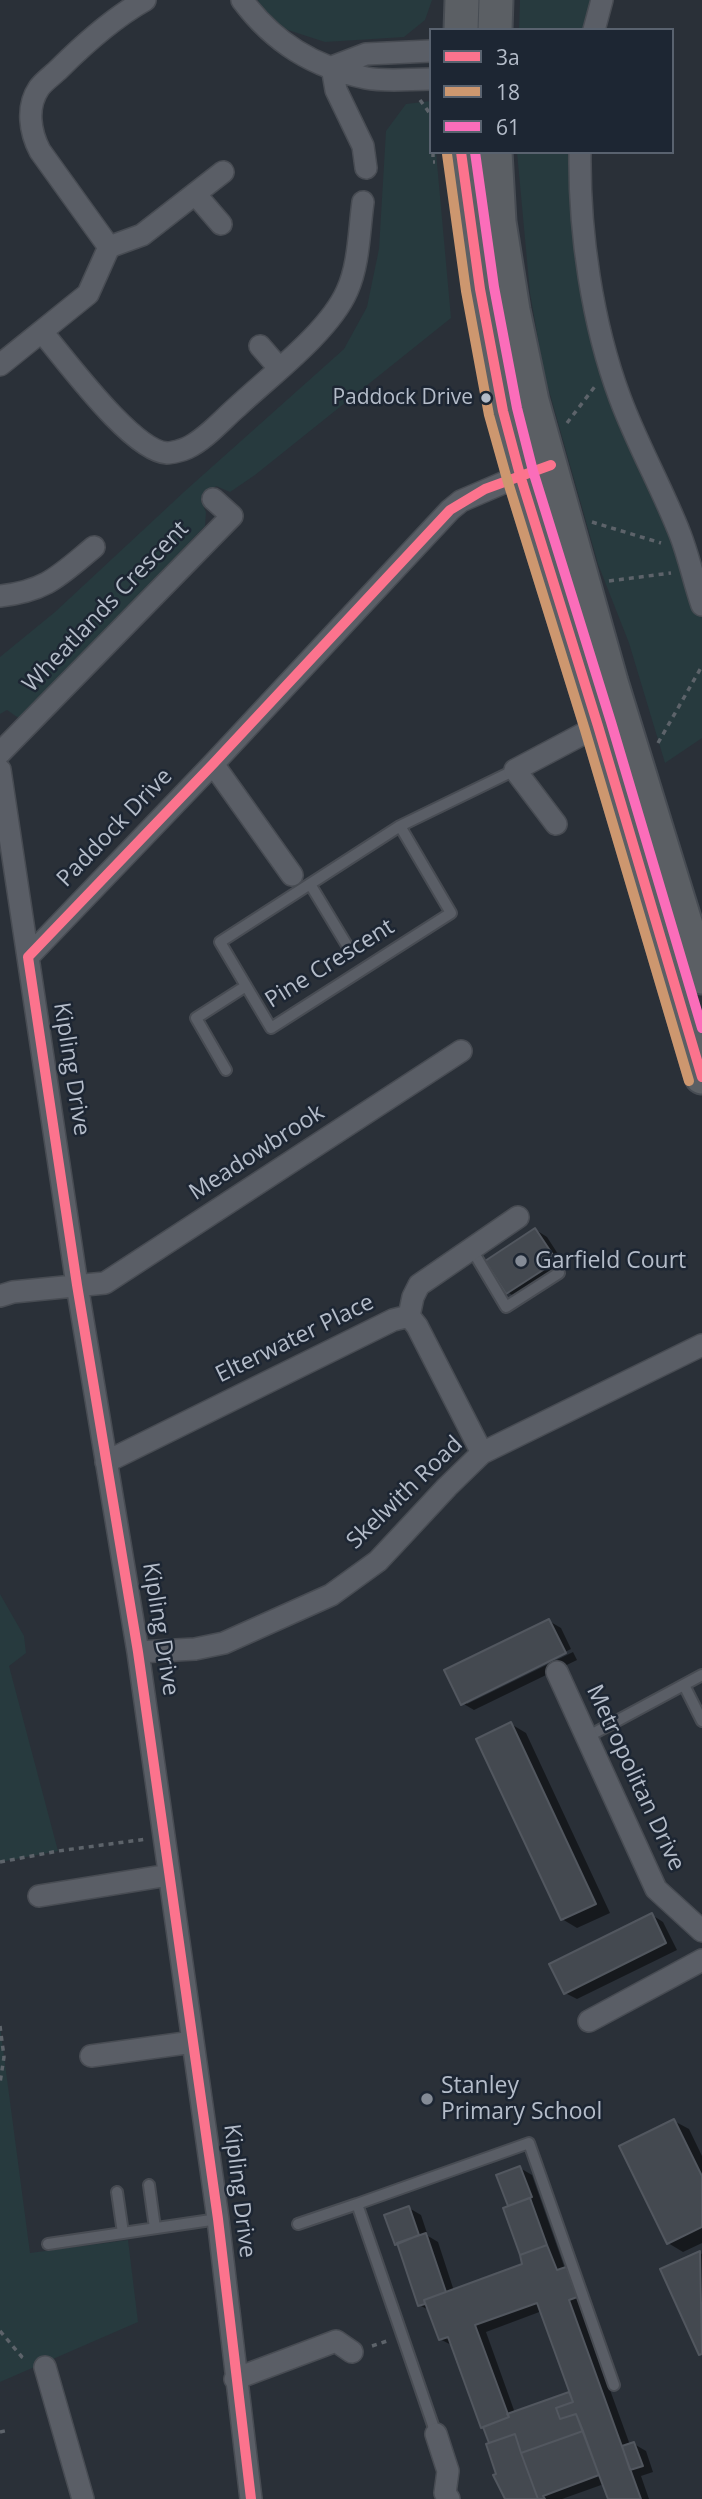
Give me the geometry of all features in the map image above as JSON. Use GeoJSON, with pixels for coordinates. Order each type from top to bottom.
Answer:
{"type":"FeatureCollection","features":[{"type":"Feature","properties":{"kind":"highway"},"geometry":{"type":"LineString","coordinates":[[461,28],[462,0]]}},
{"type":"Feature","properties":{"kind":"highway"},"geometry":{"type":"LineString","coordinates":[[495,28],[496,0]]}},
{"type":"Feature","properties":{"kind":"highway"},"geometry":{"type":"LineString","coordinates":[[461,154],[480,289],[503,411],[702,1077]]}},
{"type":"Feature","properties":{"kind":"highway"},"geometry":{"type":"LineString","coordinates":[[495,154],[499,222],[513,310],[532,401],[583,584],[702,977]]}},
{"type":"Feature","properties":{"kind":"street"},"geometry":{"type":"LineString","coordinates":[[109,247],[40,151],[32,136],[32,104],[39,88],[114,7],[145,0]]}},
{"type":"Feature","properties":{"kind":"street"},"geometry":{"type":"LineString","coordinates":[[242,0],[255,18],[289,48],[332,67],[368,78],[429,79]]}},
{"type":"Feature","properties":{"kind":"street"},"geometry":{"type":"LineString","coordinates":[[595,28],[602,0]]}},
{"type":"Feature","properties":{"kind":"street"},"geometry":{"type":"LineString","coordinates":[[332,67],[366,54],[429,51]]}},
{"type":"Feature","properties":{"kind":"street"},"geometry":{"type":"LineString","coordinates":[[332,67],[336,90],[363,146],[366,168]]}},
{"type":"Feature","properties":{"kind":"street"},"geometry":{"type":"LineString","coordinates":[[580,154],[591,283],[610,367],[621,400],[658,479],[700,597]]}},
{"type":"Feature","properties":{"kind":"street"},"geometry":{"type":"LineString","coordinates":[[0,365],[88,294],[109,247],[142,235],[223,172]]}},
{"type":"Feature","properties":{"kind":"street"},"geometry":{"type":"LineString","coordinates":[[196,195],[221,224]]}},
{"type":"Feature","properties":{"kind":"street"},"geometry":{"type":"LineString","coordinates":[[42,332],[124,428],[147,447],[167,453],[188,447],[279,368],[323,327],[337,310],[348,290],[363,202]]}},
{"type":"Feature","properties":{"kind":"street"},"geometry":{"type":"LineString","coordinates":[[260,346],[279,368]]}},
{"type":"Feature","properties":{"kind":"street","name":"Paddock Drive"},"geometry":{"type":"LineString","coordinates":[[28,957],[450,510],[461,501],[520,475],[548,458]]}},
{"type":"Feature","properties":{"kind":"street","name":"Wheatlands Crescent"},"geometry":{"type":"LineString","coordinates":[[0,753],[232,516],[213,499]]}},
{"type":"Feature","properties":{"kind":"street"},"geometry":{"type":"LineString","coordinates":[[0,596],[36,590],[63,573],[94,547]]}},
{"type":"Feature","properties":{"kind":"street"},"geometry":{"type":"LineString","coordinates":[[556,824],[515,770],[598,726]]}},
{"type":"Feature","properties":{"kind":"street"},"geometry":{"type":"LineString","coordinates":[[213,764],[301,879]]}},
{"type":"Feature","properties":{"kind":"street","name":"Kipling Drive"},"geometry":{"type":"LineString","coordinates":[[0,770],[77,1285],[138,1652],[218,2219],[251,2499]]}},
{"type":"Feature","properties":{"kind":"street","name":"Meadowbrook"},"geometry":{"type":"LineString","coordinates":[[0,1296],[13,1292],[105,1283],[461,1051]]}},
{"type":"Feature","properties":{"kind":"street","name":"Elterwater Place"},"geometry":{"type":"LineString","coordinates":[[106,1462],[393,1320],[409,1317],[419,1284],[518,1217]]}},
{"type":"Feature","properties":{"kind":"street"},"geometry":{"type":"LineString","coordinates":[[409,1317],[417,1326],[482,1453]]}},
{"type":"Feature","properties":{"kind":"street","name":"Skelwith Road"},"geometry":{"type":"LineString","coordinates":[[138,1652],[224,1643],[331,1595],[378,1561],[482,1453],[702,1345]]}},
{"type":"Feature","properties":{"kind":"street","name":"Metropolitan Drive"},"geometry":{"type":"LineString","coordinates":[[557,1672],[656,1889],[702,1931]]}},
{"type":"Feature","properties":{"kind":"street"},"geometry":{"type":"LineString","coordinates":[[39,1896],[169,1875]]}},
{"type":"Feature","properties":{"kind":"street"},"geometry":{"type":"LineString","coordinates":[[589,2021],[702,1960]]}},
{"type":"Feature","properties":{"kind":"street"},"geometry":{"type":"LineString","coordinates":[[91,2056],[193,2042]]}},
{"type":"Feature","properties":{"kind":"street"},"geometry":{"type":"LineString","coordinates":[[235,2379],[342,2338]]}},
{"type":"Feature","properties":{"kind":"street"},"geometry":{"type":"LineString","coordinates":[[45,2367],[83,2499]]}},
{"type":"Feature","properties":{"kind":"street"},"geometry":{"type":"LineString","coordinates":[[436,2434],[448,2471],[442,2497]]}},
{"type":"Feature","properties":{"kind":"lane","name":"Pine Crescent"},"geometry":{"type":"LineString","coordinates":[[400,827],[451,913],[271,1028],[220,942],[301,879],[400,827],[515,770]]}},
{"type":"Feature","properties":{"kind":"lane"},"geometry":{"type":"LineString","coordinates":[[301,879],[348,947]]}},
{"type":"Feature","properties":{"kind":"lane"},"geometry":{"type":"LineString","coordinates":[[226,1070],[196,1018],[246,986]]}},
{"type":"Feature","properties":{"kind":"lane"},"geometry":{"type":"LineString","coordinates":[[471,1248],[506,1307],[559,1273]]}},
{"type":"Feature","properties":{"kind":"lane"},"geometry":{"type":"LineString","coordinates":[[587,1737],[702,1675]]}},
{"type":"Feature","properties":{"kind":"lane"},"geometry":{"type":"LineString","coordinates":[[684,1685],[702,1721]]}},
{"type":"Feature","properties":{"kind":"lane"},"geometry":{"type":"LineString","coordinates":[[298,2224],[529,2143],[614,2385]]}},
{"type":"Feature","properties":{"kind":"lane"},"geometry":{"type":"LineString","coordinates":[[149,2185],[155,2228]]}},
{"type":"Feature","properties":{"kind":"lane"},"geometry":{"type":"LineString","coordinates":[[117,2192],[122,2233]]}},
{"type":"Feature","properties":{"kind":"lane"},"geometry":{"type":"LineString","coordinates":[[357,2203],[436,2434]]}},
{"type":"Feature","properties":{"kind":"lane"},"geometry":{"type":"LineString","coordinates":[[48,2244],[218,2219]]}},
{"type":"Feature","properties":{"kind":"path"},"geometry":{"type":"LineString","coordinates":[[548,458],[610,367]]}},
{"type":"Feature","properties":{"kind":"path"},"geometry":{"type":"LineString","coordinates":[[563,513],[688,561]]}},
{"type":"Feature","properties":{"kind":"path"},"geometry":{"type":"LineString","coordinates":[[583,584],[688,561]]}},
{"type":"Feature","properties":{"kind":"path"},"geometry":{"type":"LineString","coordinates":[[641,774],[702,666]]}},
{"type":"Feature","properties":{"kind":"path"},"geometry":{"type":"LineString","coordinates":[[0,1862],[58,1850],[164,1837]]}},
{"type":"Feature","properties":{"kind":"path"},"geometry":{"type":"LineString","coordinates":[[0,2026],[4,2057],[0,2083]]}},
{"type":"Feature","properties":{"kind":"path"},"geometry":{"type":"LineString","coordinates":[[0,2331],[22,2357],[45,2367]]}},
{"type":"Feature","properties":{"kind":"path"},"geometry":{"type":"LineString","coordinates":[[342,2338],[387,2341],[391,2353]]}},
{"type":"Feature","properties":{"kind":"path"},"geometry":{"type":"LineString","coordinates":[[0,2432],[9,2430]]}},
{"type":"Feature","properties":{"kind":"green space"},"geometry":{"type":"Polygon","coordinates":[[[258,0],[432,0],[425,20],[404,37],[325,42],[285,29],[258,0]]]}},
{"type":"Feature","properties":{"kind":"green space"},"geometry":{"type":"Polygon","coordinates":[[[520,0],[602,0],[595,28],[519,28],[520,0]]]}},
{"type":"Feature","properties":{"kind":"green space"},"geometry":{"type":"Polygon","coordinates":[[[429,101],[429,154],[436,154],[451,318],[255,475],[230,492],[216,486],[201,501],[206,512],[205,526],[20,719],[7,710],[0,714],[0,657],[55,612],[344,349],[367,307],[379,249],[386,131],[406,104],[429,101]]]}},
{"type":"Feature","properties":{"kind":"green space"},"geometry":{"type":"Polygon","coordinates":[[[517,154],[580,154],[591,283],[702,605],[702,738],[665,763],[629,643],[598,564],[544,373],[530,293],[517,154]]]}},
{"type":"Feature","properties":{"kind":"green space"},"geometry":{"type":"Polygon","coordinates":[[[0,1594],[24,1636],[26,1653],[9,1666],[58,1851],[0,1862],[0,1594]]]}},
{"type":"Feature","properties":{"kind":"green space"},"geometry":{"type":"Polygon","coordinates":[[[0,2026],[30,2253],[128,2240],[138,2322],[0,2382],[0,2026]]]}},
{"type":"Feature","properties":{"kind":"building","name":"Garfield Court"},"geometry":{"type":"Polygon","coordinates":[[[535,1228],[557,1261],[506,1294],[485,1261],[535,1228]]]}},
{"type":"Feature","properties":{"kind":"building"},"geometry":{"type":"Polygon","coordinates":[[[549,1619],[566,1653],[461,1705],[444,1670],[549,1619]]]}},
{"type":"Feature","properties":{"kind":"building"},"geometry":{"type":"Polygon","coordinates":[[[511,1722],[596,1904],[561,1920],[476,1739],[511,1722]]]}},
{"type":"Feature","properties":{"kind":"building"},"geometry":{"type":"Polygon","coordinates":[[[652,1913],[666,1943],[564,1994],[549,1964],[652,1913]]]}},
{"type":"Feature","properties":{"kind":"building"},"geometry":{"type":"Polygon","coordinates":[[[674,2119],[702,2176],[702,2227],[667,2244],[619,2146],[674,2119]]]}},
{"type":"Feature","properties":{"kind":"building"},"geometry":{"type":"Polygon","coordinates":[[[520,2166],[532,2197],[508,2206],[496,2175],[520,2166]]]}},
{"type":"Feature","properties":{"kind":"building"},"geometry":{"type":"Polygon","coordinates":[[[530,2198],[547,2245],[520,2255],[503,2208],[530,2198]]]}},
{"type":"Feature","properties":{"kind":"building"},"geometry":{"type":"Polygon","coordinates":[[[409,2206],[419,2235],[395,2245],[384,2215],[409,2206]]]}},
{"type":"Feature","properties":{"kind":"building"},"geometry":{"type":"Polygon","coordinates":[[[426,2233],[446,2292],[424,2300],[425,2304],[418,2306],[397,2243],[426,2233]]]}},
{"type":"Feature","properties":{"kind":"building"},"geometry":{"type":"Polygon","coordinates":[[[547,2245],[557,2270],[569,2266],[580,2296],[569,2300],[641,2499],[608,2499],[576,2414],[560,2419],[556,2408],[573,2402],[537,2303],[475,2325],[509,2417],[481,2428],[448,2337],[439,2340],[424,2300],[522,2264],[520,2255],[547,2245]]]}},
{"type":"Feature","properties":{"kind":"building"},"geometry":{"type":"Polygon","coordinates":[[[700,2251],[702,2354],[699,2355],[660,2269],[700,2251]]]}},
{"type":"Feature","properties":{"kind":"building"},"geometry":{"type":"Polygon","coordinates":[[[569,2392],[573,2402],[556,2408],[560,2419],[576,2414],[583,2431],[521,2453],[515,2434],[489,2443],[483,2427],[509,2417],[507,2414],[569,2392]]]}},
{"type":"Feature","properties":{"kind":"building"},"geometry":{"type":"Polygon","coordinates":[[[583,2431],[599,2475],[543,2496],[545,2499],[538,2499],[521,2453],[583,2431]]]}},
{"type":"Feature","properties":{"kind":"building"},"geometry":{"type":"Polygon","coordinates":[[[515,2434],[538,2499],[505,2499],[493,2475],[496,2474],[486,2444],[515,2434]]]}},
{"type":"Feature","properties":{"kind":"building"},"geometry":{"type":"Polygon","coordinates":[[[634,2442],[643,2466],[630,2470],[622,2446],[634,2442]]]}},
{"type":"Feature","properties":{"kind":"transit line","name":"18"},"geometry":{"type":"LineString","coordinates":[[447,154],[466,291],[489,415],[689,1081]]}},
{"type":"Feature","properties":{"kind":"transit line","name":"3a"},"geometry":{"type":"LineString","coordinates":[[461,154],[480,289],[503,411],[702,1077]]}},
{"type":"Feature","properties":{"kind":"transit line","name":"61"},"geometry":{"type":"LineString","coordinates":[[475,154],[494,287],[517,408],[533,471],[702,1028]]}},
{"type":"Feature","properties":{"kind":"transit line","name":"3a"},"geometry":{"type":"LineString","coordinates":[[28,957],[450,510],[485,489],[551,465]]}},
{"type":"Feature","properties":{"kind":"transit line","name":"3a"},"geometry":{"type":"LineString","coordinates":[[28,957],[77,1285],[138,1652],[218,2219],[251,2499]]}},
{"type":"Feature","properties":{"kind":"place","name":"Paddock Drive"},"geometry":{"type":"Point","coordinates":[486,398]}},
{"type":"Feature","properties":{"kind":"place","name":"Garfield Court"},"geometry":{"type":"Point","coordinates":[521,1261]}},
{"type":"Feature","properties":{"kind":"place","name":"Stanley Primary School"},"geometry":{"type":"Point","coordinates":[427,2099]}}]}
